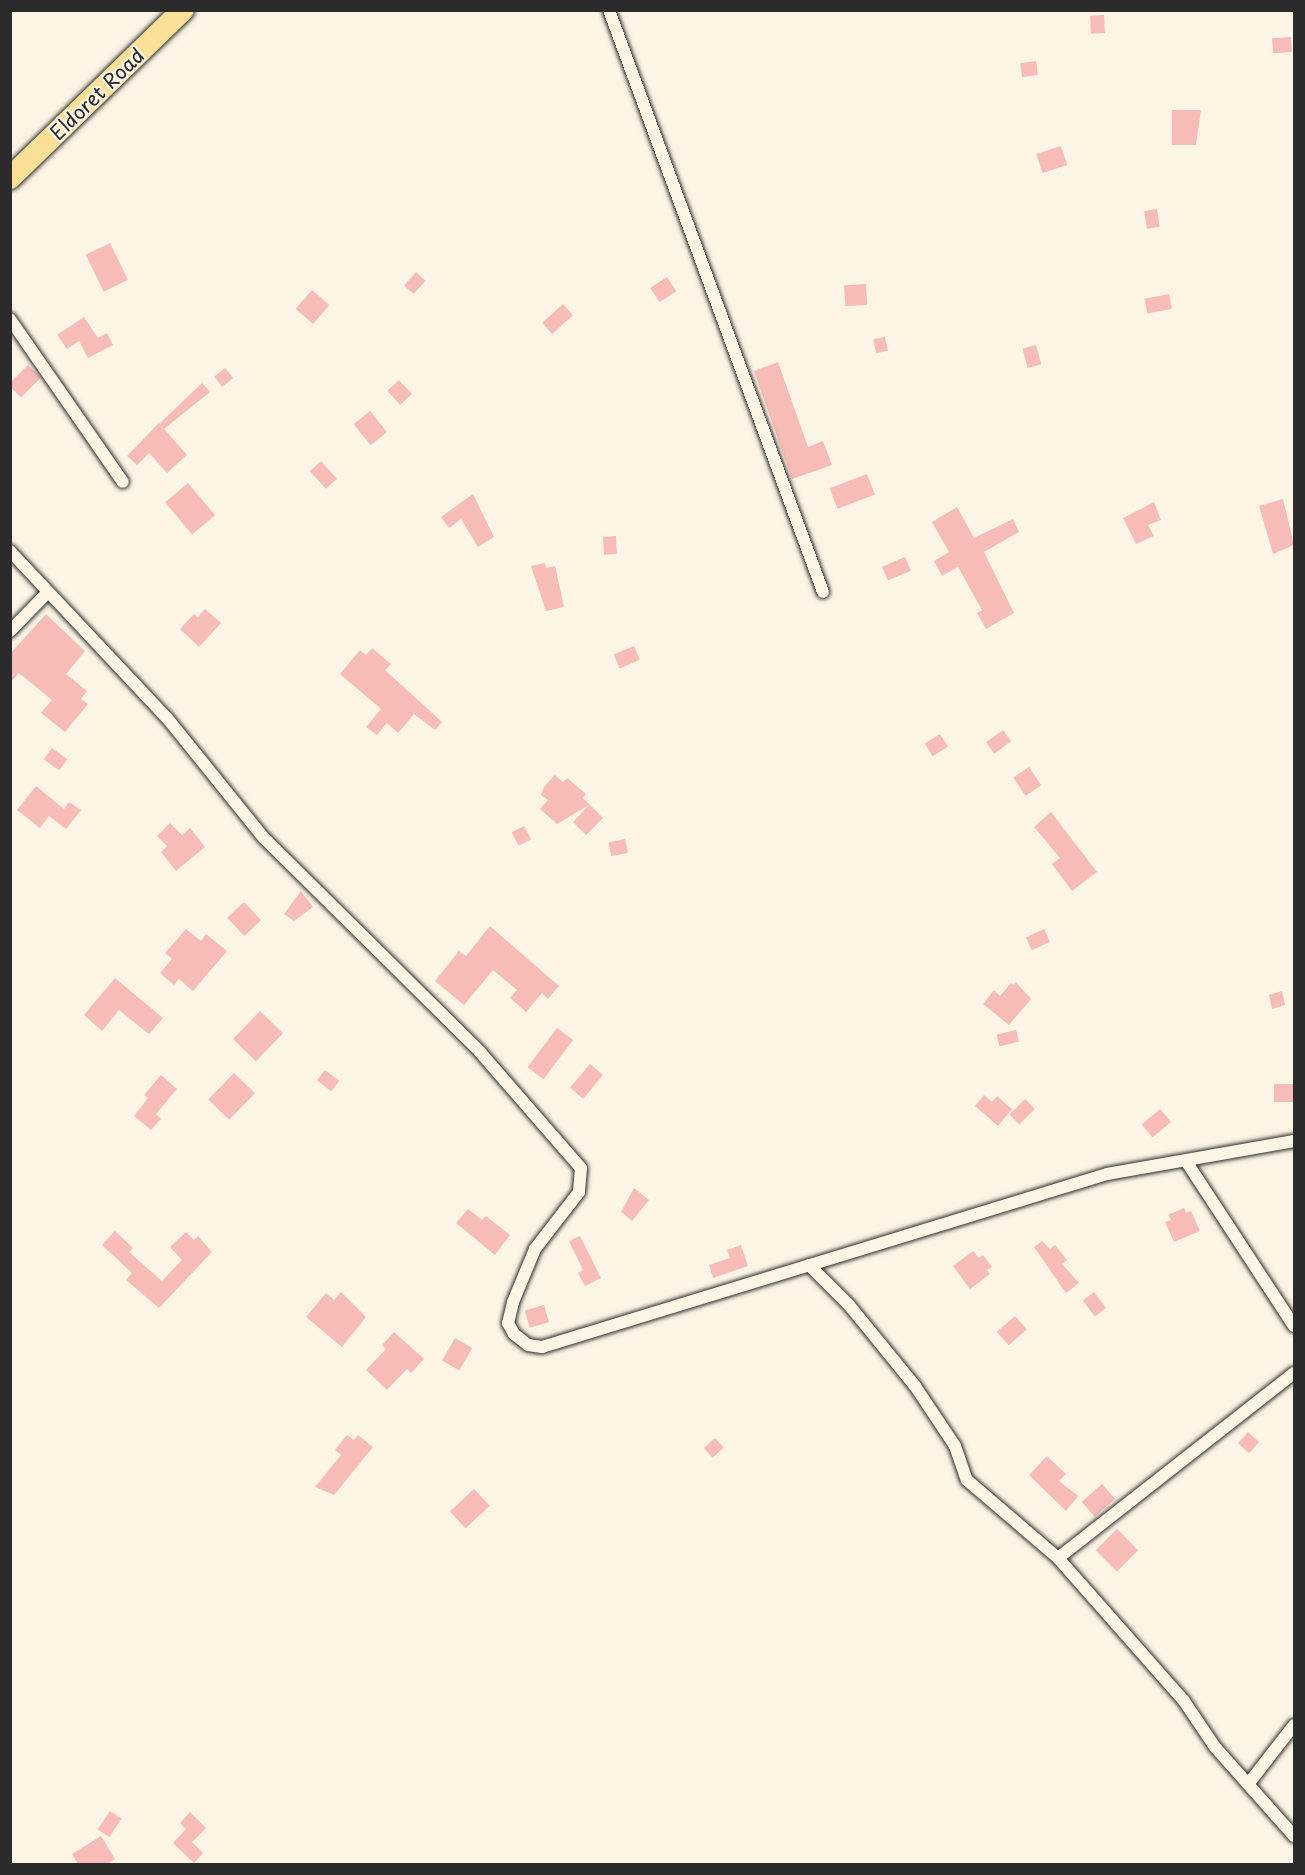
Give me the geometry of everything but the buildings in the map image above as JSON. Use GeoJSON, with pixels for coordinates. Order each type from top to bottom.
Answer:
{"type":"FeatureCollection","features":[{"type":"Feature","properties":{"kind":"highway","name":"Eldoret Road"},"geometry":{"type":"LineString","coordinates":[[10,178],[183,10]]}},
{"type":"Feature","properties":{"kind":"street"},"geometry":{"type":"LineString","coordinates":[[609,10],[823,592]]}},
{"type":"Feature","properties":{"kind":"street"},"geometry":{"type":"LineString","coordinates":[[10,319],[123,482]]}},
{"type":"Feature","properties":{"kind":"street"},"geometry":{"type":"LineString","coordinates":[[10,551],[167,718],[264,838],[480,1052],[581,1168],[583,1179],[579,1191],[549,1227],[520,1278],[508,1323],[520,1340],[542,1347],[1107,1174],[1294,1141]]}},
{"type":"Feature","properties":{"kind":"street"},"geometry":{"type":"LineString","coordinates":[[10,631],[48,592]]}},
{"type":"Feature","properties":{"kind":"street"},"geometry":{"type":"LineString","coordinates":[[1186,1161],[1294,1326]]}},
{"type":"Feature","properties":{"kind":"street"},"geometry":{"type":"LineString","coordinates":[[809,1265],[849,1305],[915,1386],[955,1446],[967,1480],[1058,1558],[1184,1701],[1215,1747],[1294,1836]]}},
{"type":"Feature","properties":{"kind":"street"},"geometry":{"type":"LineString","coordinates":[[1058,1558],[1294,1373]]}},
{"type":"Feature","properties":{"kind":"street"},"geometry":{"type":"LineString","coordinates":[[1249,1783],[1294,1725]]}}]}
